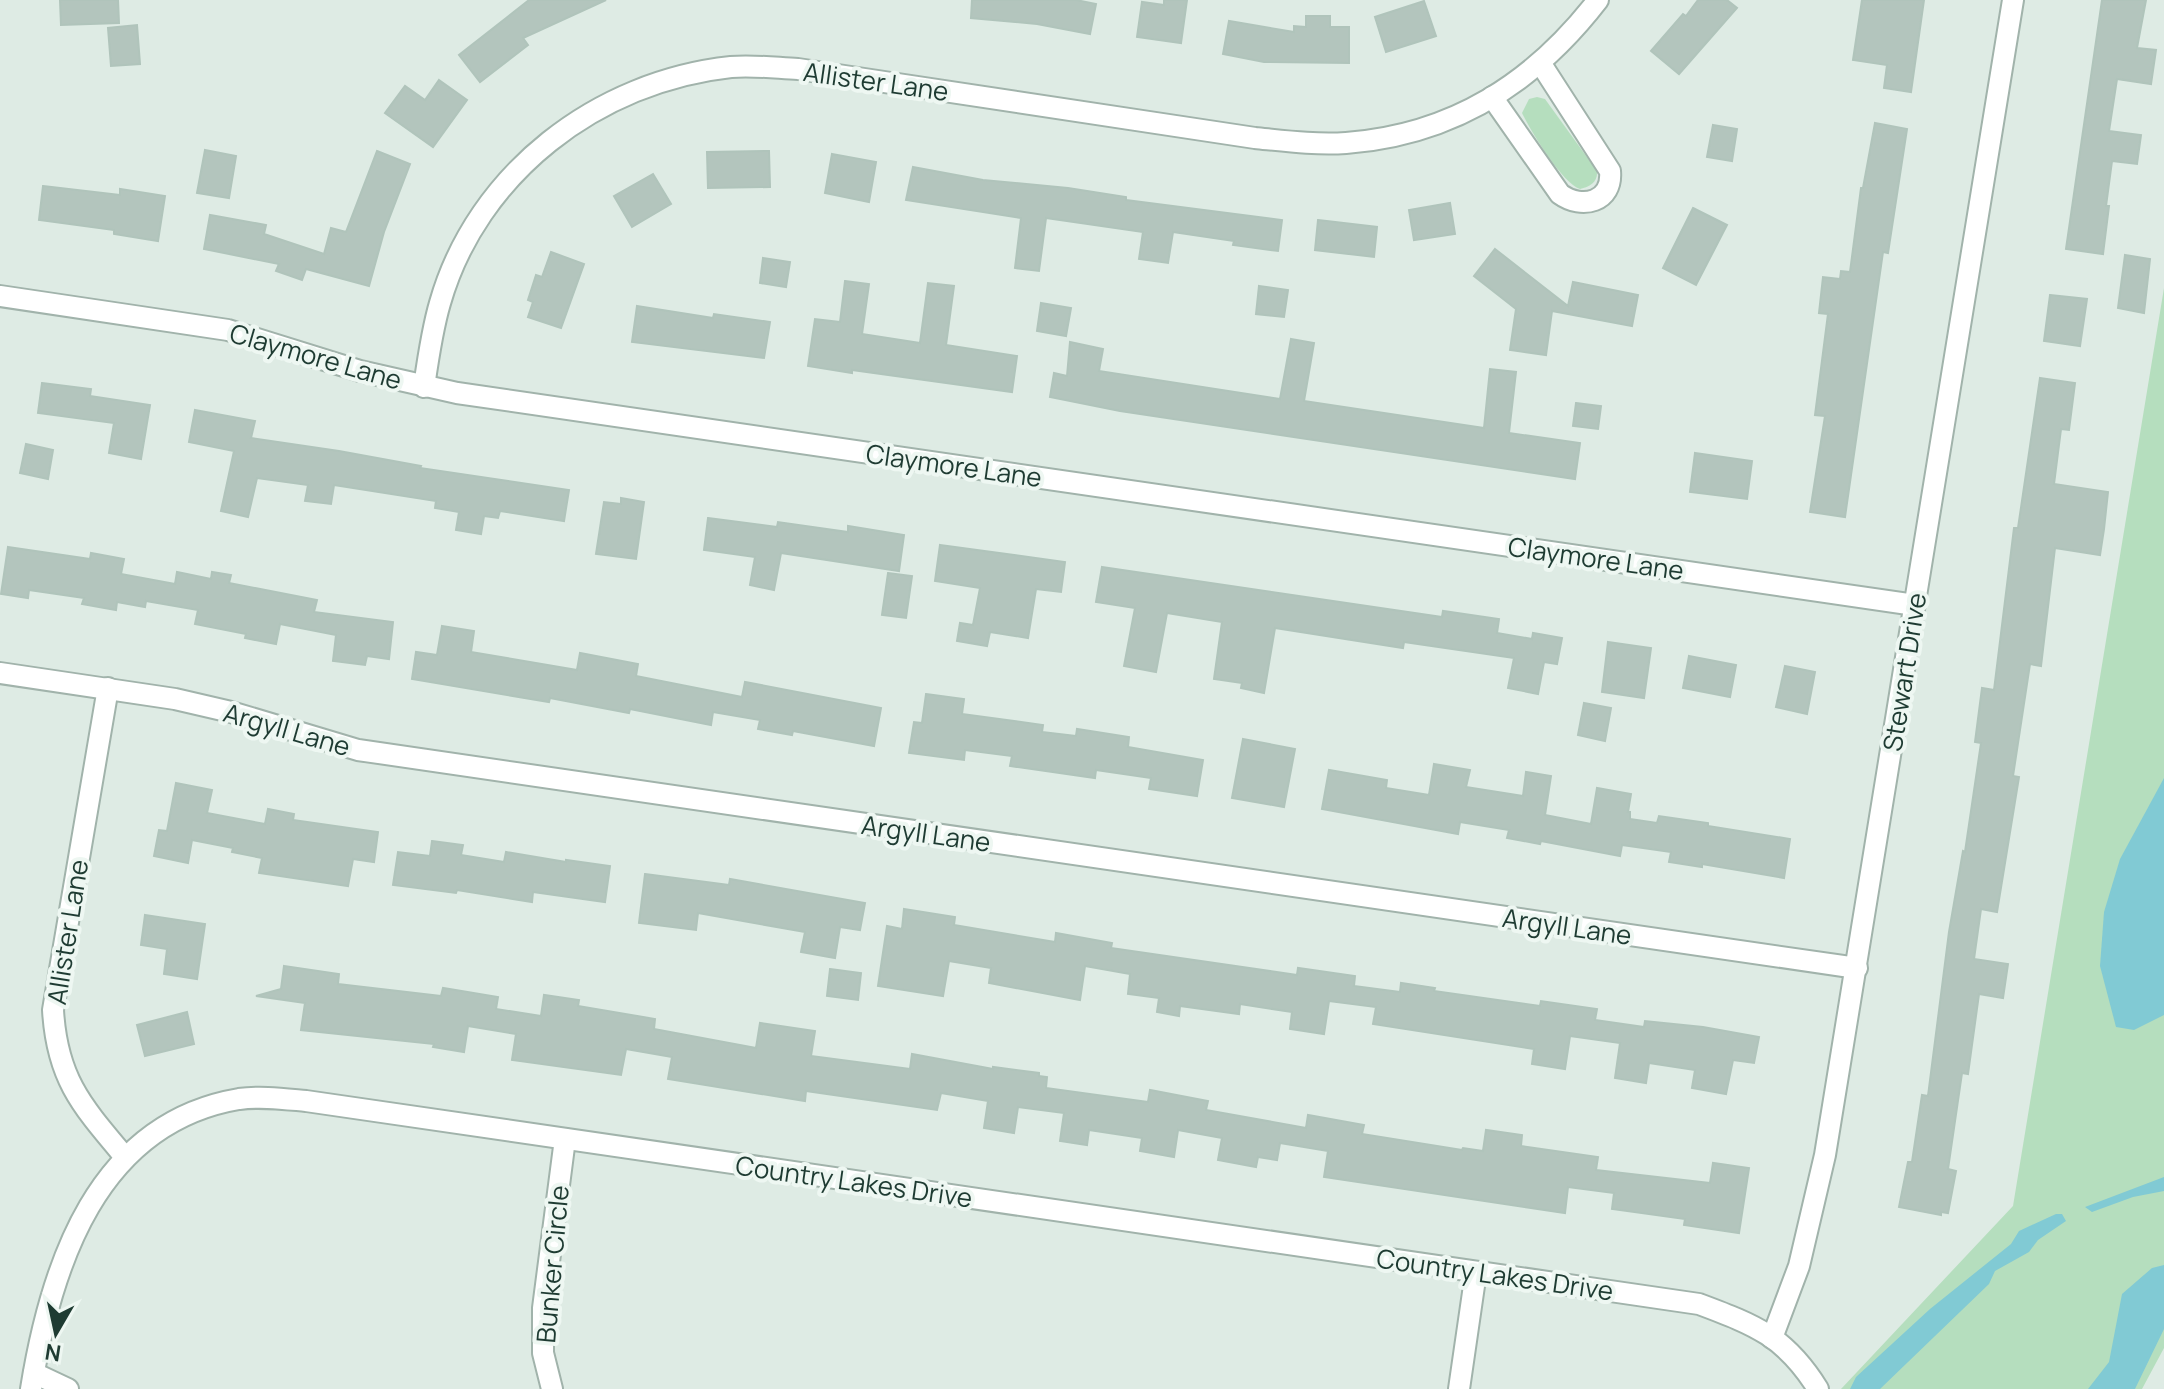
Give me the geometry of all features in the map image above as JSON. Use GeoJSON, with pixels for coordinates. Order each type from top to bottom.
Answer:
{"type":"FeatureCollection","features":[{"type":"Feature","properties":{"kind":"street","name":"Allister Lane"},"geometry":{"type":"LineString","coordinates":[[424,387],[440,303],[450,274],[473,227],[505,182],[541,148],[585,116],[617,99],[662,82],[731,67],[798,69],[1255,138],[1322,144],[1373,139],[1434,125],[1468,111],[1541,64],[1598,0]]}},
{"type":"Feature","properties":{"kind":"street","name":"Stewart Drive"},"geometry":{"type":"LineString","coordinates":[[1772,1338],[1799,1266],[1818,1196],[2013,0]]}},
{"type":"Feature","properties":{"kind":"street"},"geometry":{"type":"LineString","coordinates":[[1492,97],[1560,194],[1571,202],[1582,203],[1602,195],[1611,182],[1610,171],[1541,64]]}},
{"type":"Feature","properties":{"kind":"street","name":"Claymore Lane"},"geometry":{"type":"LineString","coordinates":[[0,296],[228,330],[360,371],[424,387],[1915,605]]}},
{"type":"Feature","properties":{"kind":"street","name":"Argyll Lane"},"geometry":{"type":"LineString","coordinates":[[0,673],[203,705],[358,750],[1857,968]]}},
{"type":"Feature","properties":{"kind":"street","name":"Allister Lane"},"geometry":{"type":"LineString","coordinates":[[108,688],[53,1010],[58,1050],[68,1080],[85,1109],[125,1157]]}},
{"type":"Feature","properties":{"kind":"street","name":"Country Lakes Drive"},"geometry":{"type":"LineString","coordinates":[[32,1381],[55,1283],[70,1241],[108,1178],[140,1142],[169,1124],[206,1107],[261,1097],[306,1101],[1699,1304],[1745,1321],[1790,1350],[1818,1389]]}},
{"type":"Feature","properties":{"kind":"street","name":"Bunker Circle"},"geometry":{"type":"LineString","coordinates":[[552,1389],[543,1353],[543,1308],[565,1139]]}},
{"type":"Feature","properties":{"kind":"street"},"geometry":{"type":"LineString","coordinates":[[1459,1389],[1476,1272]]}},
{"type":"Feature","properties":{"kind":"street"},"geometry":{"type":"LineString","coordinates":[[32,1381],[68,1389]]}},
{"type":"Feature","properties":{"kind":"green space"},"geometry":{"type":"Polygon","coordinates":[[[1529,99],[1545,99],[1597,171],[1595,181],[1590,185],[1580,189],[1564,177],[1532,131],[1522,113],[1529,99]]]}},
{"type":"Feature","properties":{"kind":"green space"},"geometry":{"type":"Polygon","coordinates":[[[2164,288],[2164,1348],[2142,1389],[1841,1389],[2013,1206],[2164,288]]]}},
{"type":"Feature","properties":{"kind":"water"},"geometry":{"type":"Polygon","coordinates":[[[2164,778],[2164,1015],[2134,1030],[2116,1027],[2100,966],[2104,912],[2120,859],[2164,778]]]}},
{"type":"Feature","properties":{"kind":"water"},"geometry":{"type":"Polygon","coordinates":[[[2164,1177],[2164,1191],[2133,1197],[2092,1212],[2085,1207],[2164,1177]]]}},
{"type":"Feature","properties":{"kind":"water"},"geometry":{"type":"Polygon","coordinates":[[[2062,1214],[2066,1221],[2038,1240],[2029,1252],[1995,1271],[1989,1284],[1880,1389],[1850,1389],[1856,1377],[1930,1309],[2011,1244],[2019,1231],[2062,1214]]]}},
{"type":"Feature","properties":{"kind":"water"},"geometry":{"type":"Polygon","coordinates":[[[2164,1265],[2164,1329],[2135,1389],[2088,1389],[2109,1362],[2122,1294],[2152,1268],[2164,1265]]]}},
{"type":"Feature","properties":{"kind":"building"},"geometry":{"type":"Polygon","coordinates":[[[60,0],[118,0],[119,23],[61,25],[60,0]]]}},
{"type":"Feature","properties":{"kind":"building"},"geometry":{"type":"Polygon","coordinates":[[[529,0],[606,0],[523,38],[528,45],[480,82],[459,55],[529,0]]]}},
{"type":"Feature","properties":{"kind":"building"},"geometry":{"type":"Polygon","coordinates":[[[972,0],[1076,0],[1096,4],[1090,34],[1037,24],[971,18],[972,0]]]}},
{"type":"Feature","properties":{"kind":"building"},"geometry":{"type":"Polygon","coordinates":[[[1164,0],[1187,0],[1181,43],[1137,37],[1142,2],[1164,5],[1164,0]]]}},
{"type":"Feature","properties":{"kind":"building"},"geometry":{"type":"Polygon","coordinates":[[[1698,0],[1727,0],[1737,8],[1679,74],[1651,51],[1698,0]]]}},
{"type":"Feature","properties":{"kind":"building"},"geometry":{"type":"Polygon","coordinates":[[[1862,0],[1924,0],[1911,92],[1884,88],[1887,65],[1853,60],[1862,0]]]}},
{"type":"Feature","properties":{"kind":"building"},"geometry":{"type":"Polygon","coordinates":[[[2102,0],[2146,0],[2137,48],[2156,50],[2151,84],[2117,79],[2109,131],[2141,135],[2137,164],[2112,161],[2103,254],[2066,249],[2102,0]]]}},
{"type":"Feature","properties":{"kind":"building"},"geometry":{"type":"Polygon","coordinates":[[[1424,1],[1436,36],[1386,52],[1375,17],[1424,1]]]}},
{"type":"Feature","properties":{"kind":"building"},"geometry":{"type":"Polygon","coordinates":[[[1306,16],[1330,16],[1330,27],[1349,27],[1349,63],[1264,62],[1223,54],[1229,21],[1294,32],[1294,26],[1306,27],[1306,16]]]}},
{"type":"Feature","properties":{"kind":"building"},"geometry":{"type":"Polygon","coordinates":[[[137,25],[140,64],[111,66],[108,28],[137,25]]]}},
{"type":"Feature","properties":{"kind":"building"},"geometry":{"type":"Polygon","coordinates":[[[439,80],[467,100],[433,147],[385,113],[405,86],[425,100],[439,80]]]}},
{"type":"Feature","properties":{"kind":"building"},"geometry":{"type":"Polygon","coordinates":[[[1875,123],[1907,129],[1888,253],[1883,252],[1845,517],[1810,512],[1825,416],[1815,415],[1828,314],[1819,313],[1823,277],[1840,279],[1841,271],[1850,272],[1861,188],[1875,123]]]}},
{"type":"Feature","properties":{"kind":"building"},"geometry":{"type":"Polygon","coordinates":[[[1713,125],[1737,129],[1732,161],[1707,157],[1713,125]]]}},
{"type":"Feature","properties":{"kind":"building"},"geometry":{"type":"Polygon","coordinates":[[[205,150],[236,156],[229,198],[197,193],[205,150]]]}},
{"type":"Feature","properties":{"kind":"building"},"geometry":{"type":"Polygon","coordinates":[[[377,151],[410,164],[384,232],[369,286],[306,269],[302,280],[276,271],[279,264],[204,249],[210,215],[266,225],[264,234],[324,254],[331,228],[346,232],[377,151]]]}},
{"type":"Feature","properties":{"kind":"building"},"geometry":{"type":"Polygon","coordinates":[[[769,151],[770,187],[708,188],[707,152],[769,151]]]}},
{"type":"Feature","properties":{"kind":"building"},"geometry":{"type":"Polygon","coordinates":[[[832,154],[876,162],[869,202],[825,193],[832,154]]]}},
{"type":"Feature","properties":{"kind":"building"},"geometry":{"type":"Polygon","coordinates":[[[913,167],[983,180],[1068,188],[1126,197],[1126,200],[1282,220],[1278,251],[1173,232],[1168,263],[1139,259],[1143,232],[1046,218],[1039,271],[1015,268],[1021,218],[906,200],[913,167]]]}},
{"type":"Feature","properties":{"kind":"building"},"geometry":{"type":"Polygon","coordinates":[[[653,174],[671,204],[632,227],[614,196],[653,174]]]}},
{"type":"Feature","properties":{"kind":"building"},"geometry":{"type":"Polygon","coordinates":[[[43,186],[120,195],[120,189],[165,196],[158,241],[114,234],[114,230],[39,220],[43,186]]]}},
{"type":"Feature","properties":{"kind":"building"},"geometry":{"type":"Polygon","coordinates":[[[1450,203],[1455,234],[1414,240],[1409,210],[1450,203]]]}},
{"type":"Feature","properties":{"kind":"building"},"geometry":{"type":"Polygon","coordinates":[[[1693,208],[1727,225],[1696,285],[1663,268],[1693,208]]]}},
{"type":"Feature","properties":{"kind":"building"},"geometry":{"type":"Polygon","coordinates":[[[1318,220],[1377,227],[1374,257],[1315,250],[1318,220]]]}},
{"type":"Feature","properties":{"kind":"building"},"geometry":{"type":"Polygon","coordinates":[[[1495,249],[1568,306],[1573,282],[1638,295],[1632,326],[1552,311],[1546,355],[1510,350],[1516,309],[1474,276],[1495,249]]]}},
{"type":"Feature","properties":{"kind":"building"},"geometry":{"type":"Polygon","coordinates":[[[551,252],[584,264],[561,328],[528,317],[533,302],[528,300],[536,275],[542,277],[551,252]]]}},
{"type":"Feature","properties":{"kind":"building"},"geometry":{"type":"Polygon","coordinates":[[[2125,255],[2150,259],[2144,313],[2118,308],[2125,255]]]}},
{"type":"Feature","properties":{"kind":"building"},"geometry":{"type":"Polygon","coordinates":[[[763,258],[790,262],[786,287],[760,283],[763,258]]]}},
{"type":"Feature","properties":{"kind":"building"},"geometry":{"type":"Polygon","coordinates":[[[845,281],[869,284],[862,334],[920,343],[928,283],[954,286],[946,345],[1017,356],[1012,392],[808,366],[815,319],[840,322],[845,281]]]}},
{"type":"Feature","properties":{"kind":"building"},"geometry":{"type":"Polygon","coordinates":[[[1259,286],[1288,290],[1284,317],[1256,314],[1259,286]]]}},
{"type":"Feature","properties":{"kind":"building"},"geometry":{"type":"Polygon","coordinates":[[[2050,295],[2087,299],[2080,346],[2044,341],[2050,295]]]}},
{"type":"Feature","properties":{"kind":"building"},"geometry":{"type":"Polygon","coordinates":[[[1041,303],[1071,308],[1066,336],[1037,331],[1041,303]]]}},
{"type":"Feature","properties":{"kind":"building"},"geometry":{"type":"Polygon","coordinates":[[[637,306],[713,318],[714,314],[770,322],[764,358],[632,342],[637,306]]]}},
{"type":"Feature","properties":{"kind":"building"},"geometry":{"type":"Polygon","coordinates":[[[1291,339],[1314,343],[1304,401],[1484,428],[1490,369],[1516,372],[1509,433],[1580,443],[1575,479],[1120,411],[1050,397],[1054,373],[1067,376],[1070,342],[1103,349],[1099,371],[1280,399],[1291,339]]]}},
{"type":"Feature","properties":{"kind":"building"},"geometry":{"type":"Polygon","coordinates":[[[2040,378],[2075,383],[2069,430],[2061,429],[2054,484],[2108,492],[2104,529],[2100,555],[2055,548],[2041,666],[2030,664],[2013,776],[2019,777],[1997,912],[1981,909],[1974,959],[2008,964],[2003,998],[1979,994],[1968,1074],[1962,1073],[1948,1169],[1956,1171],[1948,1213],[1941,1212],[1941,1215],[1899,1207],[1908,1162],[1912,1162],[1922,1095],[1928,1096],[1949,932],[1965,852],[1981,743],[1975,742],[1982,688],[1994,690],[2014,528],[2018,528],[2040,378]]]}},
{"type":"Feature","properties":{"kind":"building"},"geometry":{"type":"Polygon","coordinates":[[[42,383],[91,389],[90,396],[150,405],[141,459],[109,453],[114,423],[38,413],[42,383]]]}},
{"type":"Feature","properties":{"kind":"building"},"geometry":{"type":"Polygon","coordinates":[[[1576,403],[1601,406],[1598,429],[1573,426],[1576,403]]]}},
{"type":"Feature","properties":{"kind":"building"},"geometry":{"type":"Polygon","coordinates":[[[195,410],[255,421],[251,438],[569,490],[564,521],[500,511],[498,518],[484,516],[481,534],[456,530],[459,512],[435,508],[436,501],[334,485],[331,504],[305,501],[308,485],[257,478],[248,517],[221,511],[234,451],[189,442],[195,410]]]}},
{"type":"Feature","properties":{"kind":"building"},"geometry":{"type":"Polygon","coordinates":[[[26,444],[53,450],[48,479],[20,473],[26,444]]]}},
{"type":"Feature","properties":{"kind":"building"},"geometry":{"type":"Polygon","coordinates":[[[1695,453],[1752,461],[1747,499],[1690,492],[1695,453]]]}},
{"type":"Feature","properties":{"kind":"building"},"geometry":{"type":"Polygon","coordinates":[[[621,498],[644,502],[636,559],[596,554],[604,502],[621,504],[621,498]]]}},
{"type":"Feature","properties":{"kind":"building"},"geometry":{"type":"Polygon","coordinates":[[[708,518],[777,527],[778,522],[848,532],[848,526],[904,535],[899,571],[781,553],[774,590],[750,585],[755,557],[704,550],[708,518]]]}},
{"type":"Feature","properties":{"kind":"building"},"geometry":{"type":"Polygon","coordinates":[[[940,545],[1065,562],[1061,592],[1036,589],[1028,638],[990,632],[987,646],[957,641],[960,623],[973,625],[980,588],[935,581],[940,545]]]}},
{"type":"Feature","properties":{"kind":"building"},"geometry":{"type":"Polygon","coordinates":[[[8,547],[90,559],[91,553],[124,559],[121,574],[175,584],[177,572],[211,579],[212,572],[231,575],[229,583],[317,600],[314,612],[393,622],[389,659],[367,656],[365,665],[333,661],[336,635],[280,624],[276,644],[245,638],[246,634],[195,624],[198,610],[146,601],[145,607],[117,602],[116,610],[82,604],[84,598],[29,590],[28,598],[1,594],[8,547]]]}},
{"type":"Feature","properties":{"kind":"building"},"geometry":{"type":"Polygon","coordinates":[[[1102,567],[1442,617],[1443,611],[1499,619],[1497,633],[1532,639],[1533,633],[1562,638],[1557,664],[1544,662],[1538,694],[1508,688],[1514,658],[1404,642],[1403,648],[1275,628],[1264,693],[1241,688],[1242,683],[1214,679],[1222,622],[1167,613],[1156,672],[1124,666],[1135,608],[1096,602],[1102,567]]]}},
{"type":"Feature","properties":{"kind":"building"},"geometry":{"type":"Polygon","coordinates":[[[888,573],[912,576],[906,618],[882,615],[888,573]]]}},
{"type":"Feature","properties":{"kind":"building"},"geometry":{"type":"Polygon","coordinates":[[[442,626],[474,631],[471,652],[577,670],[580,653],[638,664],[636,676],[742,697],[745,682],[881,708],[874,746],[793,731],[792,735],[758,729],[760,720],[713,712],[711,725],[630,709],[629,713],[550,698],[549,702],[412,679],[416,652],[437,655],[442,626]]]}},
{"type":"Feature","properties":{"kind":"building"},"geometry":{"type":"Polygon","coordinates":[[[1608,642],[1651,648],[1644,698],[1602,692],[1608,642]]]}},
{"type":"Feature","properties":{"kind":"building"},"geometry":{"type":"Polygon","coordinates":[[[1689,656],[1736,665],[1730,697],[1683,688],[1689,656]]]}},
{"type":"Feature","properties":{"kind":"building"},"geometry":{"type":"Polygon","coordinates":[[[1785,666],[1815,672],[1807,714],[1776,707],[1785,666]]]}},
{"type":"Feature","properties":{"kind":"building"},"geometry":{"type":"Polygon","coordinates":[[[926,694],[964,699],[962,714],[1043,725],[1042,732],[1076,736],[1077,729],[1129,737],[1128,747],[1203,760],[1197,796],[1149,789],[1151,778],[1096,770],[1095,778],[1010,766],[1012,756],[965,750],[964,760],[909,753],[914,722],[922,723],[926,694]]]}},
{"type":"Feature","properties":{"kind":"building"},"geometry":{"type":"Polygon","coordinates":[[[1584,703],[1611,708],[1605,741],[1578,735],[1584,703]]]}},
{"type":"Feature","properties":{"kind":"building"},"geometry":{"type":"Polygon","coordinates":[[[1243,739],[1295,749],[1284,807],[1232,798],[1243,739]]]}},
{"type":"Feature","properties":{"kind":"building"},"geometry":{"type":"Polygon","coordinates":[[[1434,764],[1470,770],[1466,787],[1523,796],[1526,772],[1551,776],[1545,815],[1591,824],[1597,788],[1631,794],[1630,819],[1657,823],[1659,816],[1790,839],[1784,878],[1702,864],[1702,867],[1669,862],[1671,852],[1622,845],[1620,856],[1507,838],[1509,830],[1460,822],[1458,834],[1322,809],[1329,770],[1387,780],[1386,788],[1429,795],[1434,764]]]}},
{"type":"Feature","properties":{"kind":"building"},"geometry":{"type":"Polygon","coordinates":[[[176,783],[212,790],[207,813],[265,824],[268,809],[294,814],[293,820],[378,832],[374,862],[353,859],[348,886],[259,873],[262,858],[232,852],[233,848],[192,840],[188,863],[154,856],[159,830],[167,831],[176,783]]]}},
{"type":"Feature","properties":{"kind":"building"},"geometry":{"type":"Polygon","coordinates":[[[432,841],[463,845],[461,855],[504,862],[506,852],[610,866],[605,902],[533,892],[532,902],[457,890],[456,893],[393,885],[398,852],[430,856],[432,841]]]}},
{"type":"Feature","properties":{"kind":"building"},"geometry":{"type":"Polygon","coordinates":[[[645,874],[729,885],[730,879],[865,903],[860,930],[840,927],[835,958],[801,952],[805,932],[698,913],[696,930],[639,923],[645,874]]]}},
{"type":"Feature","properties":{"kind":"building"},"geometry":{"type":"Polygon","coordinates":[[[904,909],[955,917],[954,925],[1055,942],[1056,933],[1112,943],[1111,948],[1297,975],[1298,968],[1355,976],[1354,986],[1400,992],[1401,983],[1435,988],[1434,991],[1540,1006],[1541,1001],[1597,1009],[1595,1020],[1644,1027],[1645,1021],[1703,1027],[1759,1037],[1754,1063],[1733,1060],[1726,1094],[1692,1088],[1695,1070],[1649,1063],[1646,1083],[1615,1078],[1620,1043],[1570,1036],[1565,1069],[1532,1064],[1534,1049],[1373,1024],[1376,1007],[1329,1001],[1324,1034],[1290,1029],[1292,1012],[1240,1004],[1239,1014],[1180,1006],[1179,1016],[1157,1012],[1159,998],[1128,994],[1130,974],[1085,966],[1080,1000],[989,983],[991,968],[949,961],[943,996],[878,986],[887,926],[902,929],[904,909]]]}},
{"type":"Feature","properties":{"kind":"building"},"geometry":{"type":"Polygon","coordinates":[[[145,915],[205,924],[197,979],[164,974],[167,949],[141,945],[145,915]]]}},
{"type":"Feature","properties":{"kind":"building"},"geometry":{"type":"Polygon","coordinates":[[[284,966],[339,974],[338,984],[441,996],[443,988],[498,997],[496,1009],[541,1016],[544,995],[579,1000],[578,1006],[655,1019],[654,1029],[756,1048],[760,1023],[815,1031],[811,1056],[910,1069],[912,1054],[993,1069],[1039,1073],[1039,1076],[1047,1077],[1046,1088],[1148,1102],[1150,1090],[1208,1101],[1206,1110],[1306,1128],[1308,1115],[1364,1125],[1362,1134],[1462,1150],[1483,1151],[1486,1130],[1522,1135],[1521,1146],[1598,1157],[1596,1170],[1710,1183],[1713,1163],[1749,1168],[1739,1233],[1684,1225],[1685,1219],[1612,1209],[1614,1193],[1568,1187],[1565,1213],[1324,1177],[1328,1151],[1280,1143],[1277,1160],[1258,1157],[1256,1167],[1218,1160],[1222,1138],[1178,1130],[1174,1157],[1140,1151],[1142,1138],[1089,1130],[1087,1145],[1060,1141],[1064,1113],[1018,1107],[1014,1133],[984,1128],[988,1101],[941,1093],[937,1110],[806,1091],[805,1101],[668,1079],[672,1057],[626,1049],[621,1075],[512,1060],[516,1034],[468,1026],[464,1052],[433,1047],[434,1044],[301,1030],[305,1003],[256,996],[281,989],[284,966]]]}},
{"type":"Feature","properties":{"kind":"building"},"geometry":{"type":"Polygon","coordinates":[[[830,969],[861,973],[858,1000],[827,996],[830,969]]]}},
{"type":"Feature","properties":{"kind":"building"},"geometry":{"type":"Polygon","coordinates":[[[187,1012],[194,1044],[145,1056],[137,1025],[187,1012]]]}}]}
